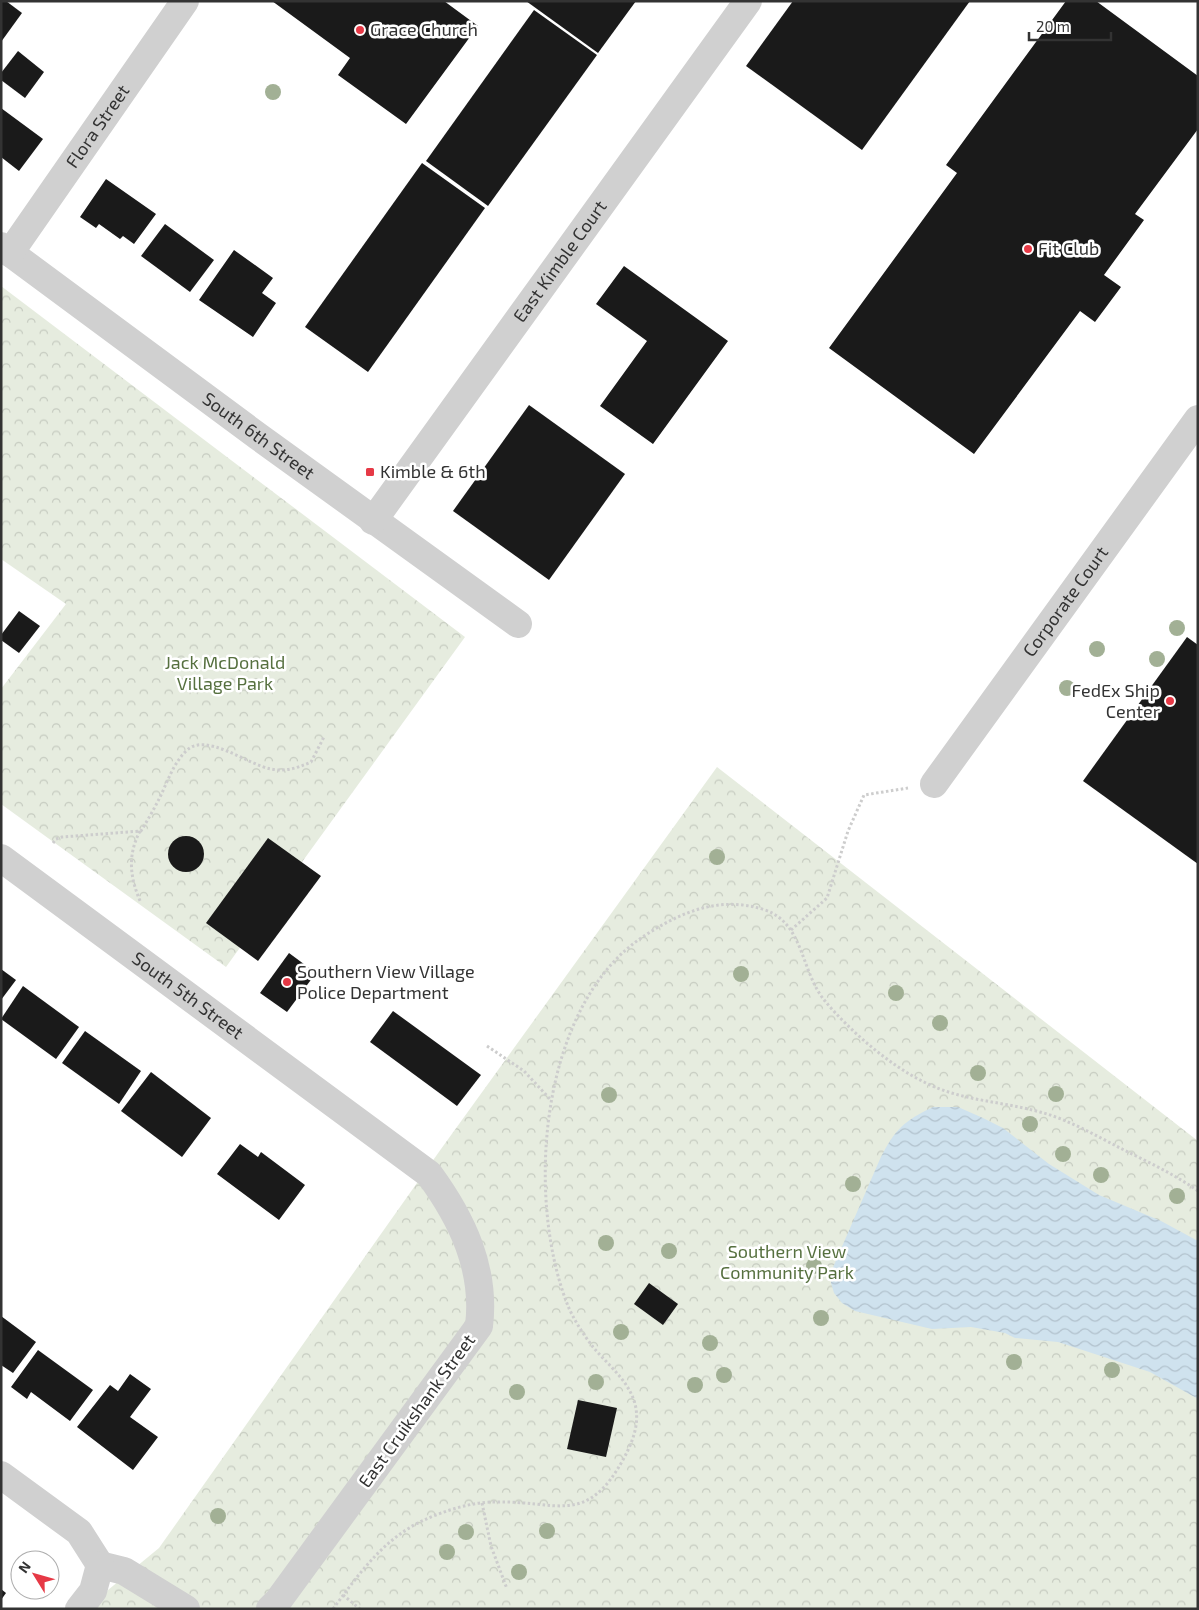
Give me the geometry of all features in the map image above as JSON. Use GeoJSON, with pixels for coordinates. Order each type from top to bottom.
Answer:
{"type":"FeatureCollection","features":[{"type":"Feature","properties":{"kind":"street","name":"Flora Street"},"geometry":{"type":"LineString","coordinates":[[6,249],[185,1]]}},
{"type":"Feature","properties":{"kind":"street","name":"East Kimble Court"},"geometry":{"type":"LineString","coordinates":[[373,521],[748,1]]}},
{"type":"Feature","properties":{"kind":"street","name":"South 6th Street"},"geometry":{"type":"LineString","coordinates":[[6,249],[373,521],[518,624]]}},
{"type":"Feature","properties":{"kind":"street","name":"Corporate Court"},"geometry":{"type":"LineString","coordinates":[[934,784],[1198,419]]}},
{"type":"Feature","properties":{"kind":"street","name":"South 5th Street"},"geometry":{"type":"LineString","coordinates":[[1,858],[375,1132]]}},
{"type":"Feature","properties":{"kind":"street","name":"East Cruikshank Street"},"geometry":{"type":"LineString","coordinates":[[270,1609],[278,1602],[479,1326],[482,1300],[476,1268],[459,1223],[429,1174],[375,1132]]}},
{"type":"Feature","properties":{"kind":"street"},"geometry":{"type":"LineString","coordinates":[[1,1475],[79,1532],[100,1565],[124,1571],[186,1609]]}},
{"type":"Feature","properties":{"kind":"street"},"geometry":{"type":"LineString","coordinates":[[79,1609],[93,1591],[100,1565]]}},
{"type":"Feature","properties":{"kind":"path"},"geometry":{"type":"LineString","coordinates":[[141,903],[132,883],[131,859],[133,844],[158,802],[174,767],[187,750],[206,744],[221,747],[238,758],[271,769],[291,770],[311,762],[324,737]]}},
{"type":"Feature","properties":{"kind":"path"},"geometry":{"type":"LineString","coordinates":[[790,930],[827,898],[848,831],[864,795],[934,784]]}},
{"type":"Feature","properties":{"kind":"path"},"geometry":{"type":"LineString","coordinates":[[53,843],[56,839],[62,837],[141,831]]}},
{"type":"Feature","properties":{"kind":"path"},"geometry":{"type":"LineString","coordinates":[[333,1609],[367,1563],[406,1530],[441,1514],[482,1503],[566,1507],[593,1499],[603,1490],[624,1458],[635,1433],[638,1418],[631,1392],[580,1328],[569,1308],[555,1264],[546,1180],[550,1099],[560,1056],[575,1022],[597,984],[618,959],[637,941],[687,912],[714,904],[738,904],[776,915],[790,930],[815,988],[824,1000],[858,1033],[896,1065],[923,1082],[957,1096],[1044,1112],[1184,1180],[1198,1191]]}},
{"type":"Feature","properties":{"kind":"path"},"geometry":{"type":"LineString","coordinates":[[487,1046],[524,1071],[550,1099]]}},
{"type":"Feature","properties":{"kind":"path"},"geometry":{"type":"LineString","coordinates":[[482,1503],[490,1546],[507,1589]]}},
{"type":"Feature","properties":{"kind":"path"},"geometry":{"type":"LineString","coordinates":[[343,1595],[360,1609]]}},
{"type":"Feature","properties":{"kind":"green space","name":"Jack McDonald Village Park"},"geometry":{"type":"Polygon","coordinates":[[[1,286],[465,637],[226,967],[1,804],[1,689],[66,604],[1,559],[1,286]]]}},
{"type":"Feature","properties":{"kind":"green space","name":"Southern View Community Park"},"geometry":{"type":"Polygon","coordinates":[[[717,767],[1198,1141],[1198,1609],[95,1609],[108,1590],[159,1548],[441,1149],[717,767]]]}},
{"type":"Feature","properties":{"kind":"water"},"geometry":{"type":"Polygon","coordinates":[[[933,1107],[958,1107],[1003,1128],[1049,1164],[1099,1195],[1161,1221],[1198,1241],[1198,1399],[1150,1372],[1058,1342],[1015,1338],[1005,1333],[971,1327],[932,1329],[855,1311],[842,1303],[834,1293],[831,1283],[831,1272],[880,1159],[901,1127],[933,1107]]]}},
{"type":"Feature","properties":{"kind":"building"},"geometry":{"type":"Polygon","coordinates":[[[1,1],[6,1],[22,13],[1,42],[1,1]]]}},
{"type":"Feature","properties":{"kind":"building"},"geometry":{"type":"Polygon","coordinates":[[[272,1],[444,1],[478,26],[406,124],[338,75],[350,58],[272,1]]]}},
{"type":"Feature","properties":{"kind":"building"},"geometry":{"type":"Polygon","coordinates":[[[526,1],[636,1],[598,53],[526,1]]]}},
{"type":"Feature","properties":{"kind":"building"},"geometry":{"type":"Polygon","coordinates":[[[793,1],[970,1],[862,150],[746,66],[793,1]]]}},
{"type":"Feature","properties":{"kind":"building"},"geometry":{"type":"Polygon","coordinates":[[[1066,1],[1096,1],[1198,76],[1198,129],[1135,214],[1144,220],[1104,275],[1121,287],[1095,322],[1080,311],[974,454],[829,348],[957,173],[946,165],[1066,1]]]}},
{"type":"Feature","properties":{"kind":"building"},"geometry":{"type":"Polygon","coordinates":[[[534,10],[597,55],[488,206],[426,161],[534,10]]]}},
{"type":"Feature","properties":{"kind":"building"},"geometry":{"type":"Polygon","coordinates":[[[18,51],[44,72],[25,98],[1,80],[1,73],[18,51]]]}},
{"type":"Feature","properties":{"kind":"building"},"geometry":{"type":"Polygon","coordinates":[[[1,108],[43,139],[19,171],[1,157],[1,108]]]}},
{"type":"Feature","properties":{"kind":"building"},"geometry":{"type":"Polygon","coordinates":[[[422,163],[485,208],[368,372],[305,327],[422,163]]]}},
{"type":"Feature","properties":{"kind":"building"},"geometry":{"type":"Polygon","coordinates":[[[106,179],[156,214],[134,244],[123,236],[120,239],[99,224],[96,228],[80,217],[106,179]]]}},
{"type":"Feature","properties":{"kind":"building"},"geometry":{"type":"Polygon","coordinates":[[[165,224],[214,260],[190,292],[141,256],[165,224]]]}},
{"type":"Feature","properties":{"kind":"building"},"geometry":{"type":"Polygon","coordinates":[[[234,250],[273,278],[262,293],[276,303],[253,337],[199,300],[234,250]]]}},
{"type":"Feature","properties":{"kind":"building"},"geometry":{"type":"Polygon","coordinates":[[[624,266],[728,341],[653,444],[600,406],[647,341],[596,304],[624,266]]]}},
{"type":"Feature","properties":{"kind":"building"},"geometry":{"type":"Polygon","coordinates":[[[529,405],[625,474],[549,580],[453,511],[529,405]]]}},
{"type":"Feature","properties":{"kind":"building"},"geometry":{"type":"Polygon","coordinates":[[[19,611],[40,626],[19,653],[1,640],[1,635],[19,611]]]}},
{"type":"Feature","properties":{"kind":"building","name":"FedEx Ship Center"},"geometry":{"type":"Polygon","coordinates":[[[1187,637],[1198,645],[1198,864],[1083,781],[1187,637]]]}},
{"type":"Feature","properties":{"kind":"building"},"geometry":{"type":"Polygon","coordinates":[[[186,836],[193,837],[199,841],[203,847],[203,861],[199,867],[193,871],[186,872],[179,871],[173,867],[169,861],[168,854],[169,847],[173,841],[179,837],[186,836]]]}},
{"type":"Feature","properties":{"kind":"building"},"geometry":{"type":"Polygon","coordinates":[[[268,838],[321,876],[258,961],[206,923],[268,838]]]}},
{"type":"Feature","properties":{"kind":"building"},"geometry":{"type":"Polygon","coordinates":[[[289,953],[316,973],[287,1012],[260,993],[289,953]]]}},
{"type":"Feature","properties":{"kind":"building"},"geometry":{"type":"Polygon","coordinates":[[[1,969],[16,980],[1,1000],[1,969]]]}},
{"type":"Feature","properties":{"kind":"building"},"geometry":{"type":"Polygon","coordinates":[[[23,986],[79,1027],[56,1059],[1,1019],[23,986]]]}},
{"type":"Feature","properties":{"kind":"building"},"geometry":{"type":"Polygon","coordinates":[[[393,1011],[481,1075],[457,1106],[370,1042],[393,1011]]]}},
{"type":"Feature","properties":{"kind":"building"},"geometry":{"type":"Polygon","coordinates":[[[85,1031],[141,1071],[119,1104],[62,1063],[85,1031]]]}},
{"type":"Feature","properties":{"kind":"building"},"geometry":{"type":"Polygon","coordinates":[[[151,1072],[211,1118],[182,1157],[121,1111],[151,1072]]]}},
{"type":"Feature","properties":{"kind":"building"},"geometry":{"type":"Polygon","coordinates":[[[240,1144],[258,1157],[261,1152],[305,1185],[279,1220],[217,1174],[240,1144]]]}},
{"type":"Feature","properties":{"kind":"building"},"geometry":{"type":"Polygon","coordinates":[[[649,1283],[678,1304],[663,1325],[634,1304],[649,1283]]]}},
{"type":"Feature","properties":{"kind":"building"},"geometry":{"type":"Polygon","coordinates":[[[1,1316],[36,1342],[13,1373],[1,1365],[1,1316]]]}},
{"type":"Feature","properties":{"kind":"building"},"geometry":{"type":"Polygon","coordinates":[[[38,1350],[93,1390],[70,1421],[31,1392],[27,1399],[11,1387],[38,1350]]]}},
{"type":"Feature","properties":{"kind":"building"},"geometry":{"type":"Polygon","coordinates":[[[130,1374],[151,1389],[130,1417],[158,1437],[133,1470],[77,1427],[110,1385],[118,1391],[130,1374]]]}},
{"type":"Feature","properties":{"kind":"building"},"geometry":{"type":"Polygon","coordinates":[[[578,1400],[617,1408],[606,1457],[567,1449],[578,1400]]]}},
{"type":"Feature","properties":{"kind":"building"},"geometry":{"type":"Polygon","coordinates":[[[1,1589],[6,1593],[1,1600],[1,1589]]]}},
{"type":"Feature","properties":{"kind":"place","name":"Grace Church"},"geometry":{"type":"Point","coordinates":[360,30]}},
{"type":"Feature","properties":{"kind":"place","name":"Fit Club"},"geometry":{"type":"Point","coordinates":[1028,249]}},
{"type":"Feature","properties":{"kind":"place","name":"Kimble & 6th"},"geometry":{"type":"Point","coordinates":[370,472]}},
{"type":"Feature","properties":{"kind":"place","name":"FedEx Ship Center"},"geometry":{"type":"Point","coordinates":[1170,701]}},
{"type":"Feature","properties":{"kind":"place","name":"Southern View Village Police Department"},"geometry":{"type":"Point","coordinates":[287,982]}}]}
